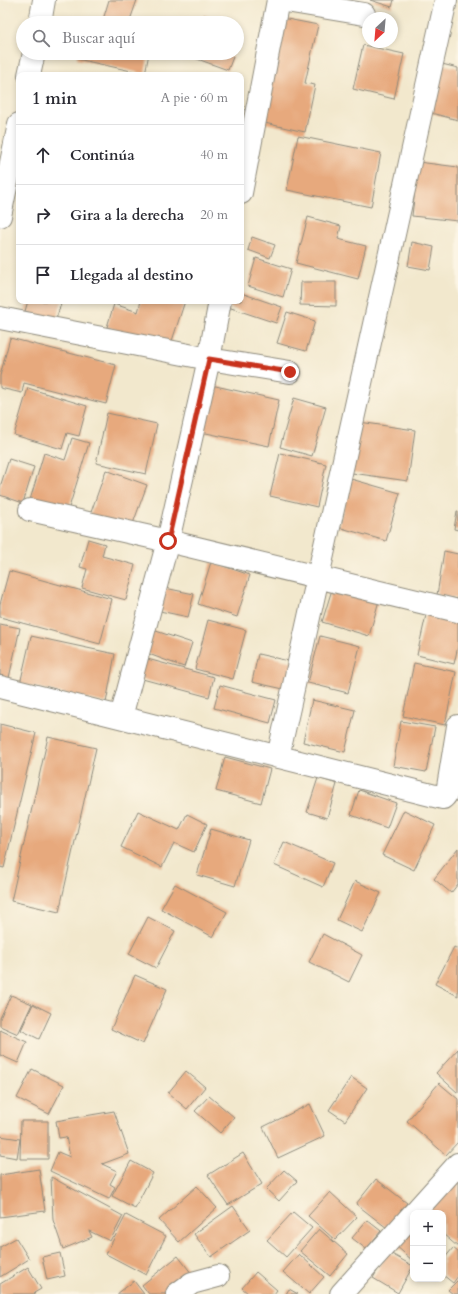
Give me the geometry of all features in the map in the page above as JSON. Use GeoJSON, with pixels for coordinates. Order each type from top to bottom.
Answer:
{"type":"FeatureCollection","features":[{"type":"Feature","properties":{"kind":"street"},"geometry":{"type":"LineString","coordinates":[[41,16],[44,0]]}},
{"type":"Feature","properties":{"kind":"street"},"geometry":{"type":"LineString","coordinates":[[244,178],[279,0],[362,14]]}},
{"type":"Feature","properties":{"kind":"street"},"geometry":{"type":"LineString","coordinates":[[278,757],[446,0]]}},
{"type":"Feature","properties":{"kind":"street"},"geometry":{"type":"LineString","coordinates":[[30,72],[32,60]]}},
{"type":"Feature","properties":{"kind":"street"},"geometry":{"type":"LineString","coordinates":[[0,216],[16,139]]}},
{"type":"Feature","properties":{"kind":"street"},"geometry":{"type":"LineString","coordinates":[[121,717],[168,541],[209,359],[219,304]]}},
{"type":"Feature","properties":{"kind":"street"},"geometry":{"type":"LineString","coordinates":[[0,318],[209,359],[290,372]]}},
{"type":"Feature","properties":{"kind":"street"},"geometry":{"type":"LineString","coordinates":[[30,510],[168,541],[458,611]]}},
{"type":"Feature","properties":{"kind":"street"},"geometry":{"type":"LineString","coordinates":[[0,687],[443,798],[447,794],[458,726]]}},
{"type":"Feature","properties":{"kind":"street"},"geometry":{"type":"LineString","coordinates":[[418,1210],[458,1164]]}},
{"type":"Feature","properties":{"kind":"street"},"geometry":{"type":"LineString","coordinates":[[341,1294],[410,1218]]}},
{"type":"Feature","properties":{"kind":"street"},"geometry":{"type":"LineString","coordinates":[[177,1294],[192,1283],[218,1276]]}},
{"type":"Feature","properties":{"kind":"building"},"geometry":{"type":"Polygon","coordinates":[[[109,0],[137,0],[131,16],[104,16],[109,0]]]}},
{"type":"Feature","properties":{"kind":"building"},"geometry":{"type":"Polygon","coordinates":[[[370,0],[394,0],[392,7],[370,0]]]}},
{"type":"Feature","properties":{"kind":"building"},"geometry":{"type":"Polygon","coordinates":[[[282,18],[318,25],[305,83],[315,85],[305,132],[260,122],[282,18]]]}},
{"type":"Feature","properties":{"kind":"building"},"geometry":{"type":"Polygon","coordinates":[[[362,48],[377,48],[404,54],[394,99],[353,89],[362,48]]]}},
{"type":"Feature","properties":{"kind":"building"},"geometry":{"type":"Polygon","coordinates":[[[82,60],[148,60],[145,72],[136,72],[82,60]]]}},
{"type":"Feature","properties":{"kind":"building"},"geometry":{"type":"Polygon","coordinates":[[[200,60],[232,60],[228,70],[200,60]]]}},
{"type":"Feature","properties":{"kind":"building"},"geometry":{"type":"Polygon","coordinates":[[[438,63],[458,68],[458,120],[427,112],[438,63]]]}},
{"type":"Feature","properties":{"kind":"building"},"geometry":{"type":"Polygon","coordinates":[[[298,136],[381,153],[371,207],[287,190],[298,136]]]}},
{"type":"Feature","properties":{"kind":"building"},"geometry":{"type":"Polygon","coordinates":[[[418,162],[458,167],[458,221],[412,216],[418,162]]]}},
{"type":"Feature","properties":{"kind":"building"},"geometry":{"type":"Polygon","coordinates":[[[308,217],[341,226],[338,239],[366,246],[358,279],[296,263],[308,217]]]}},
{"type":"Feature","properties":{"kind":"building"},"geometry":{"type":"Polygon","coordinates":[[[252,237],[275,245],[270,258],[248,250],[252,237]]]}},
{"type":"Feature","properties":{"kind":"building"},"geometry":{"type":"Polygon","coordinates":[[[412,242],[434,247],[430,270],[408,266],[412,242]]]}},
{"type":"Feature","properties":{"kind":"building"},"geometry":{"type":"Polygon","coordinates":[[[256,258],[291,269],[283,297],[248,286],[256,258]]]}},
{"type":"Feature","properties":{"kind":"building"},"geometry":{"type":"Polygon","coordinates":[[[301,282],[336,282],[336,306],[300,305],[301,282]]]}},
{"type":"Feature","properties":{"kind":"building"},"geometry":{"type":"Polygon","coordinates":[[[244,294],[282,307],[276,323],[222,305],[244,304],[244,294]]]}},
{"type":"Feature","properties":{"kind":"building"},"geometry":{"type":"Polygon","coordinates":[[[27,304],[61,304],[55,322],[25,311],[27,304]]]}},
{"type":"Feature","properties":{"kind":"building"},"geometry":{"type":"Polygon","coordinates":[[[114,304],[138,312],[140,304],[184,304],[170,347],[107,327],[114,304]]]}},
{"type":"Feature","properties":{"kind":"building"},"geometry":{"type":"Polygon","coordinates":[[[287,312],[315,321],[306,351],[277,343],[287,312]]]}},
{"type":"Feature","properties":{"kind":"building"},"geometry":{"type":"Polygon","coordinates":[[[10,338],[116,365],[106,404],[24,383],[22,393],[0,388],[0,376],[10,338]]]}},
{"type":"Feature","properties":{"kind":"building"},"geometry":{"type":"Polygon","coordinates":[[[211,385],[279,400],[269,446],[201,432],[211,385]]]}},
{"type":"Feature","properties":{"kind":"building"},"geometry":{"type":"Polygon","coordinates":[[[28,388],[87,406],[79,436],[67,433],[62,449],[14,435],[28,388]]]}},
{"type":"Feature","properties":{"kind":"building"},"geometry":{"type":"Polygon","coordinates":[[[294,398],[326,407],[312,456],[280,447],[294,398]]]}},
{"type":"Feature","properties":{"kind":"building"},"geometry":{"type":"Polygon","coordinates":[[[107,413],[157,424],[146,474],[96,463],[107,413]]]}},
{"type":"Feature","properties":{"kind":"building"},"geometry":{"type":"Polygon","coordinates":[[[359,422],[415,430],[408,481],[352,473],[359,422]]]}},
{"type":"Feature","properties":{"kind":"building"},"geometry":{"type":"Polygon","coordinates":[[[72,438],[89,443],[68,511],[30,500],[44,453],[65,460],[72,438]]]}},
{"type":"Feature","properties":{"kind":"building"},"geometry":{"type":"Polygon","coordinates":[[[280,453],[326,464],[317,507],[270,496],[280,453]]]}},
{"type":"Feature","properties":{"kind":"building"},"geometry":{"type":"Polygon","coordinates":[[[9,459],[34,467],[23,503],[0,495],[0,487],[9,459]]]}},
{"type":"Feature","properties":{"kind":"building"},"geometry":{"type":"Polygon","coordinates":[[[106,470],[147,485],[131,529],[90,515],[106,470]]]}},
{"type":"Feature","properties":{"kind":"building"},"geometry":{"type":"Polygon","coordinates":[[[351,479],[400,493],[386,541],[338,527],[351,479]]]}},
{"type":"Feature","properties":{"kind":"building"},"geometry":{"type":"Polygon","coordinates":[[[458,511],[458,530],[454,529],[458,511]]]}},
{"type":"Feature","properties":{"kind":"building"},"geometry":{"type":"Polygon","coordinates":[[[88,539],[105,544],[102,556],[135,565],[126,600],[82,588],[87,569],[80,567],[88,539]]]}},
{"type":"Feature","properties":{"kind":"building"},"geometry":{"type":"Polygon","coordinates":[[[444,551],[458,554],[458,599],[437,595],[444,551]]]}},
{"type":"Feature","properties":{"kind":"building"},"geometry":{"type":"Polygon","coordinates":[[[211,562],[250,575],[237,617],[198,604],[211,562]]]}},
{"type":"Feature","properties":{"kind":"building"},"geometry":{"type":"Polygon","coordinates":[[[9,571],[112,599],[100,644],[0,617],[0,604],[9,571]]]}},
{"type":"Feature","properties":{"kind":"building"},"geometry":{"type":"Polygon","coordinates":[[[334,583],[380,597],[369,636],[322,622],[334,583]]]}},
{"type":"Feature","properties":{"kind":"building"},"geometry":{"type":"Polygon","coordinates":[[[160,587],[194,594],[188,617],[155,610],[160,587]]]}},
{"type":"Feature","properties":{"kind":"building"},"geometry":{"type":"Polygon","coordinates":[[[428,606],[458,613],[458,646],[454,664],[417,655],[428,606]]]}},
{"type":"Feature","properties":{"kind":"building"},"geometry":{"type":"Polygon","coordinates":[[[208,620],[246,630],[233,679],[195,669],[208,620]]]}},
{"type":"Feature","properties":{"kind":"building"},"geometry":{"type":"Polygon","coordinates":[[[0,624],[20,628],[9,678],[0,675],[0,624]]]}},
{"type":"Feature","properties":{"kind":"building"},"geometry":{"type":"Polygon","coordinates":[[[153,630],[192,643],[184,667],[146,653],[153,630]]]}},
{"type":"Feature","properties":{"kind":"building"},"geometry":{"type":"Polygon","coordinates":[[[31,636],[115,654],[106,703],[20,684],[31,636]]]}},
{"type":"Feature","properties":{"kind":"building"},"geometry":{"type":"Polygon","coordinates":[[[320,636],[360,646],[348,693],[308,683],[320,636]]]}},
{"type":"Feature","properties":{"kind":"building"},"geometry":{"type":"Polygon","coordinates":[[[258,654],[293,662],[288,690],[252,682],[258,654]]]}},
{"type":"Feature","properties":{"kind":"building"},"geometry":{"type":"Polygon","coordinates":[[[140,657],[214,677],[209,697],[135,677],[140,657]]]}},
{"type":"Feature","properties":{"kind":"building"},"geometry":{"type":"Polygon","coordinates":[[[414,663],[456,672],[445,725],[403,716],[414,663]]]}},
{"type":"Feature","properties":{"kind":"building"},"geometry":{"type":"Polygon","coordinates":[[[220,685],[276,700],[270,723],[214,708],[220,685]]]}},
{"type":"Feature","properties":{"kind":"building"},"geometry":{"type":"Polygon","coordinates":[[[312,700],[355,710],[345,752],[303,742],[312,700]]]}},
{"type":"Feature","properties":{"kind":"building"},"geometry":{"type":"Polygon","coordinates":[[[401,721],[435,727],[426,772],[393,766],[401,721]]]}},
{"type":"Feature","properties":{"kind":"building"},"geometry":{"type":"Polygon","coordinates":[[[0,724],[36,733],[4,868],[0,867],[0,724]]]}},
{"type":"Feature","properties":{"kind":"building"},"geometry":{"type":"Polygon","coordinates":[[[48,737],[96,748],[59,912],[11,901],[48,737]]]}},
{"type":"Feature","properties":{"kind":"building"},"geometry":{"type":"Polygon","coordinates":[[[225,757],[270,769],[261,803],[216,791],[225,757]]]}},
{"type":"Feature","properties":{"kind":"building"},"geometry":{"type":"Polygon","coordinates":[[[318,778],[337,784],[327,818],[307,812],[318,778]]]}},
{"type":"Feature","properties":{"kind":"building"},"geometry":{"type":"Polygon","coordinates":[[[359,790],[396,803],[387,828],[351,815],[359,790]]]}},
{"type":"Feature","properties":{"kind":"building"},"geometry":{"type":"Polygon","coordinates":[[[404,810],[435,825],[414,870],[382,855],[404,810]]]}},
{"type":"Feature","properties":{"kind":"building"},"geometry":{"type":"Polygon","coordinates":[[[138,811],[179,830],[187,814],[207,824],[194,852],[174,843],[162,867],[121,847],[138,811]]]}},
{"type":"Feature","properties":{"kind":"building"},"geometry":{"type":"Polygon","coordinates":[[[211,829],[249,840],[235,886],[197,875],[211,829]]]}},
{"type":"Feature","properties":{"kind":"building"},"geometry":{"type":"Polygon","coordinates":[[[284,842],[333,863],[323,887],[274,865],[284,842]]]}},
{"type":"Feature","properties":{"kind":"building"},"geometry":{"type":"Polygon","coordinates":[[[458,848],[458,884],[451,893],[434,879],[458,848]]]}},
{"type":"Feature","properties":{"kind":"building"},"geometry":{"type":"Polygon","coordinates":[[[355,881],[381,893],[362,932],[337,920],[355,881]]]}},
{"type":"Feature","properties":{"kind":"building"},"geometry":{"type":"Polygon","coordinates":[[[175,884],[227,912],[213,937],[161,909],[175,884]]]}},
{"type":"Feature","properties":{"kind":"building"},"geometry":{"type":"Polygon","coordinates":[[[148,917],[175,931],[156,968],[129,954],[148,917]]]}},
{"type":"Feature","properties":{"kind":"building"},"geometry":{"type":"Polygon","coordinates":[[[323,934],[362,955],[349,982],[309,962],[323,934]]]}},
{"type":"Feature","properties":{"kind":"building"},"geometry":{"type":"Polygon","coordinates":[[[454,947],[458,949],[458,996],[435,984],[454,947]]]}},
{"type":"Feature","properties":{"kind":"building"},"geometry":{"type":"Polygon","coordinates":[[[135,975],[167,989],[143,1044],[111,1029],[135,975]]]}},
{"type":"Feature","properties":{"kind":"building"},"geometry":{"type":"Polygon","coordinates":[[[11,995],[32,1004],[18,1034],[0,1026],[0,1018],[11,995]]]}},
{"type":"Feature","properties":{"kind":"building"},"geometry":{"type":"Polygon","coordinates":[[[33,1004],[51,1013],[39,1039],[21,1030],[33,1004]]]}},
{"type":"Feature","properties":{"kind":"building"},"geometry":{"type":"Polygon","coordinates":[[[0,1030],[27,1042],[18,1063],[0,1055],[0,1030]]]}},
{"type":"Feature","properties":{"kind":"building"},"geometry":{"type":"Polygon","coordinates":[[[458,1049],[458,1093],[436,1073],[458,1049]]]}},
{"type":"Feature","properties":{"kind":"building"},"geometry":{"type":"Polygon","coordinates":[[[32,1069],[64,1085],[49,1114],[17,1098],[32,1069]]]}},
{"type":"Feature","properties":{"kind":"building"},"geometry":{"type":"Polygon","coordinates":[[[186,1071],[205,1087],[187,1109],[168,1093],[186,1071]]]}},
{"type":"Feature","properties":{"kind":"building"},"geometry":{"type":"Polygon","coordinates":[[[351,1077],[367,1088],[345,1121],[329,1110],[351,1077]]]}},
{"type":"Feature","properties":{"kind":"building"},"geometry":{"type":"Polygon","coordinates":[[[439,1083],[458,1099],[458,1142],[446,1155],[407,1121],[439,1083]]]}},
{"type":"Feature","properties":{"kind":"building"},"geometry":{"type":"Polygon","coordinates":[[[209,1096],[234,1117],[220,1133],[195,1111],[209,1096]]]}},
{"type":"Feature","properties":{"kind":"building"},"geometry":{"type":"Polygon","coordinates":[[[310,1104],[325,1136],[278,1158],[263,1127],[310,1104]]]}},
{"type":"Feature","properties":{"kind":"building"},"geometry":{"type":"Polygon","coordinates":[[[114,1111],[129,1154],[102,1164],[117,1171],[110,1184],[115,1187],[109,1199],[50,1171],[58,1152],[70,1157],[66,1137],[59,1138],[56,1121],[114,1111]]]}},
{"type":"Feature","properties":{"kind":"building"},"geometry":{"type":"Polygon","coordinates":[[[21,1121],[48,1121],[48,1159],[20,1159],[21,1121]]]}},
{"type":"Feature","properties":{"kind":"building"},"geometry":{"type":"Polygon","coordinates":[[[0,1136],[20,1139],[17,1158],[0,1155],[0,1136]]]}},
{"type":"Feature","properties":{"kind":"building"},"geometry":{"type":"Polygon","coordinates":[[[243,1153],[262,1184],[228,1205],[208,1175],[243,1153]]]}},
{"type":"Feature","properties":{"kind":"building"},"geometry":{"type":"Polygon","coordinates":[[[131,1161],[153,1173],[135,1208],[112,1196],[131,1161]]]}},
{"type":"Feature","properties":{"kind":"building"},"geometry":{"type":"Polygon","coordinates":[[[39,1169],[45,1211],[0,1217],[0,1175],[39,1169]]]}},
{"type":"Feature","properties":{"kind":"building"},"geometry":{"type":"Polygon","coordinates":[[[284,1170],[297,1181],[279,1201],[266,1189],[284,1170]]]}},
{"type":"Feature","properties":{"kind":"building"},"geometry":{"type":"Polygon","coordinates":[[[458,1172],[458,1247],[446,1237],[446,1210],[424,1210],[458,1172]]]}},
{"type":"Feature","properties":{"kind":"building"},"geometry":{"type":"Polygon","coordinates":[[[51,1177],[123,1216],[110,1241],[89,1231],[92,1237],[63,1249],[53,1220],[51,1177]]]}},
{"type":"Feature","properties":{"kind":"building"},"geometry":{"type":"Polygon","coordinates":[[[376,1179],[407,1203],[387,1228],[356,1204],[376,1179]]]}},
{"type":"Feature","properties":{"kind":"building"},"geometry":{"type":"Polygon","coordinates":[[[197,1186],[217,1208],[179,1242],[159,1220],[197,1186]]]}},
{"type":"Feature","properties":{"kind":"building"},"geometry":{"type":"Polygon","coordinates":[[[330,1192],[357,1217],[335,1240],[308,1216],[330,1192]]]}},
{"type":"Feature","properties":{"kind":"building"},"geometry":{"type":"Polygon","coordinates":[[[233,1206],[250,1230],[211,1257],[194,1234],[233,1206]]]}},
{"type":"Feature","properties":{"kind":"building"},"geometry":{"type":"Polygon","coordinates":[[[293,1212],[312,1228],[286,1257],[267,1240],[293,1212]]]}},
{"type":"Feature","properties":{"kind":"building"},"geometry":{"type":"Polygon","coordinates":[[[126,1215],[166,1236],[146,1275],[106,1254],[126,1215]]]}},
{"type":"Feature","properties":{"kind":"building"},"geometry":{"type":"Polygon","coordinates":[[[367,1220],[381,1231],[366,1249],[352,1238],[367,1220]]]}},
{"type":"Feature","properties":{"kind":"building"},"geometry":{"type":"Polygon","coordinates":[[[410,1228],[410,1258],[395,1245],[410,1228]]]}},
{"type":"Feature","properties":{"kind":"building"},"geometry":{"type":"Polygon","coordinates":[[[319,1229],[348,1254],[330,1276],[300,1251],[319,1229]]]}},
{"type":"Feature","properties":{"kind":"building"},"geometry":{"type":"Polygon","coordinates":[[[16,1238],[29,1259],[0,1277],[0,1247],[16,1238]]]}},
{"type":"Feature","properties":{"kind":"building"},"geometry":{"type":"Polygon","coordinates":[[[453,1248],[458,1252],[458,1276],[453,1283],[446,1277],[446,1256],[453,1248]]]}},
{"type":"Feature","properties":{"kind":"building"},"geometry":{"type":"Polygon","coordinates":[[[388,1252],[410,1264],[410,1271],[398,1293],[373,1278],[388,1252]]]}},
{"type":"Feature","properties":{"kind":"building"},"geometry":{"type":"Polygon","coordinates":[[[60,1253],[65,1276],[47,1280],[42,1257],[60,1253]]]}},
{"type":"Feature","properties":{"kind":"building"},"geometry":{"type":"Polygon","coordinates":[[[299,1254],[324,1277],[309,1294],[283,1272],[299,1254]]]}},
{"type":"Feature","properties":{"kind":"building"},"geometry":{"type":"Polygon","coordinates":[[[178,1256],[192,1274],[168,1294],[149,1294],[142,1285],[178,1256]]]}},
{"type":"Feature","properties":{"kind":"building"},"geometry":{"type":"Polygon","coordinates":[[[28,1267],[41,1289],[34,1293],[35,1294],[0,1294],[0,1284],[28,1267]]]}},
{"type":"Feature","properties":{"kind":"building"},"geometry":{"type":"Polygon","coordinates":[[[256,1272],[277,1290],[274,1294],[249,1294],[242,1288],[256,1272]]]}},
{"type":"Feature","properties":{"kind":"building"},"geometry":{"type":"Polygon","coordinates":[[[458,1280],[458,1294],[453,1294],[448,1290],[458,1280]]]}},
{"type":"Feature","properties":{"kind":"building"},"geometry":{"type":"Polygon","coordinates":[[[134,1281],[144,1294],[117,1294],[134,1281]]]}},
{"type":"Feature","properties":{"kind":"building"},"geometry":{"type":"Polygon","coordinates":[[[289,1289],[298,1294],[286,1294],[289,1289]]]}},
{"type":"Feature","properties":{"kind":"route"},"geometry":{"type":"LineString","coordinates":[[168,541],[209,359],[290,372]]}}]}
